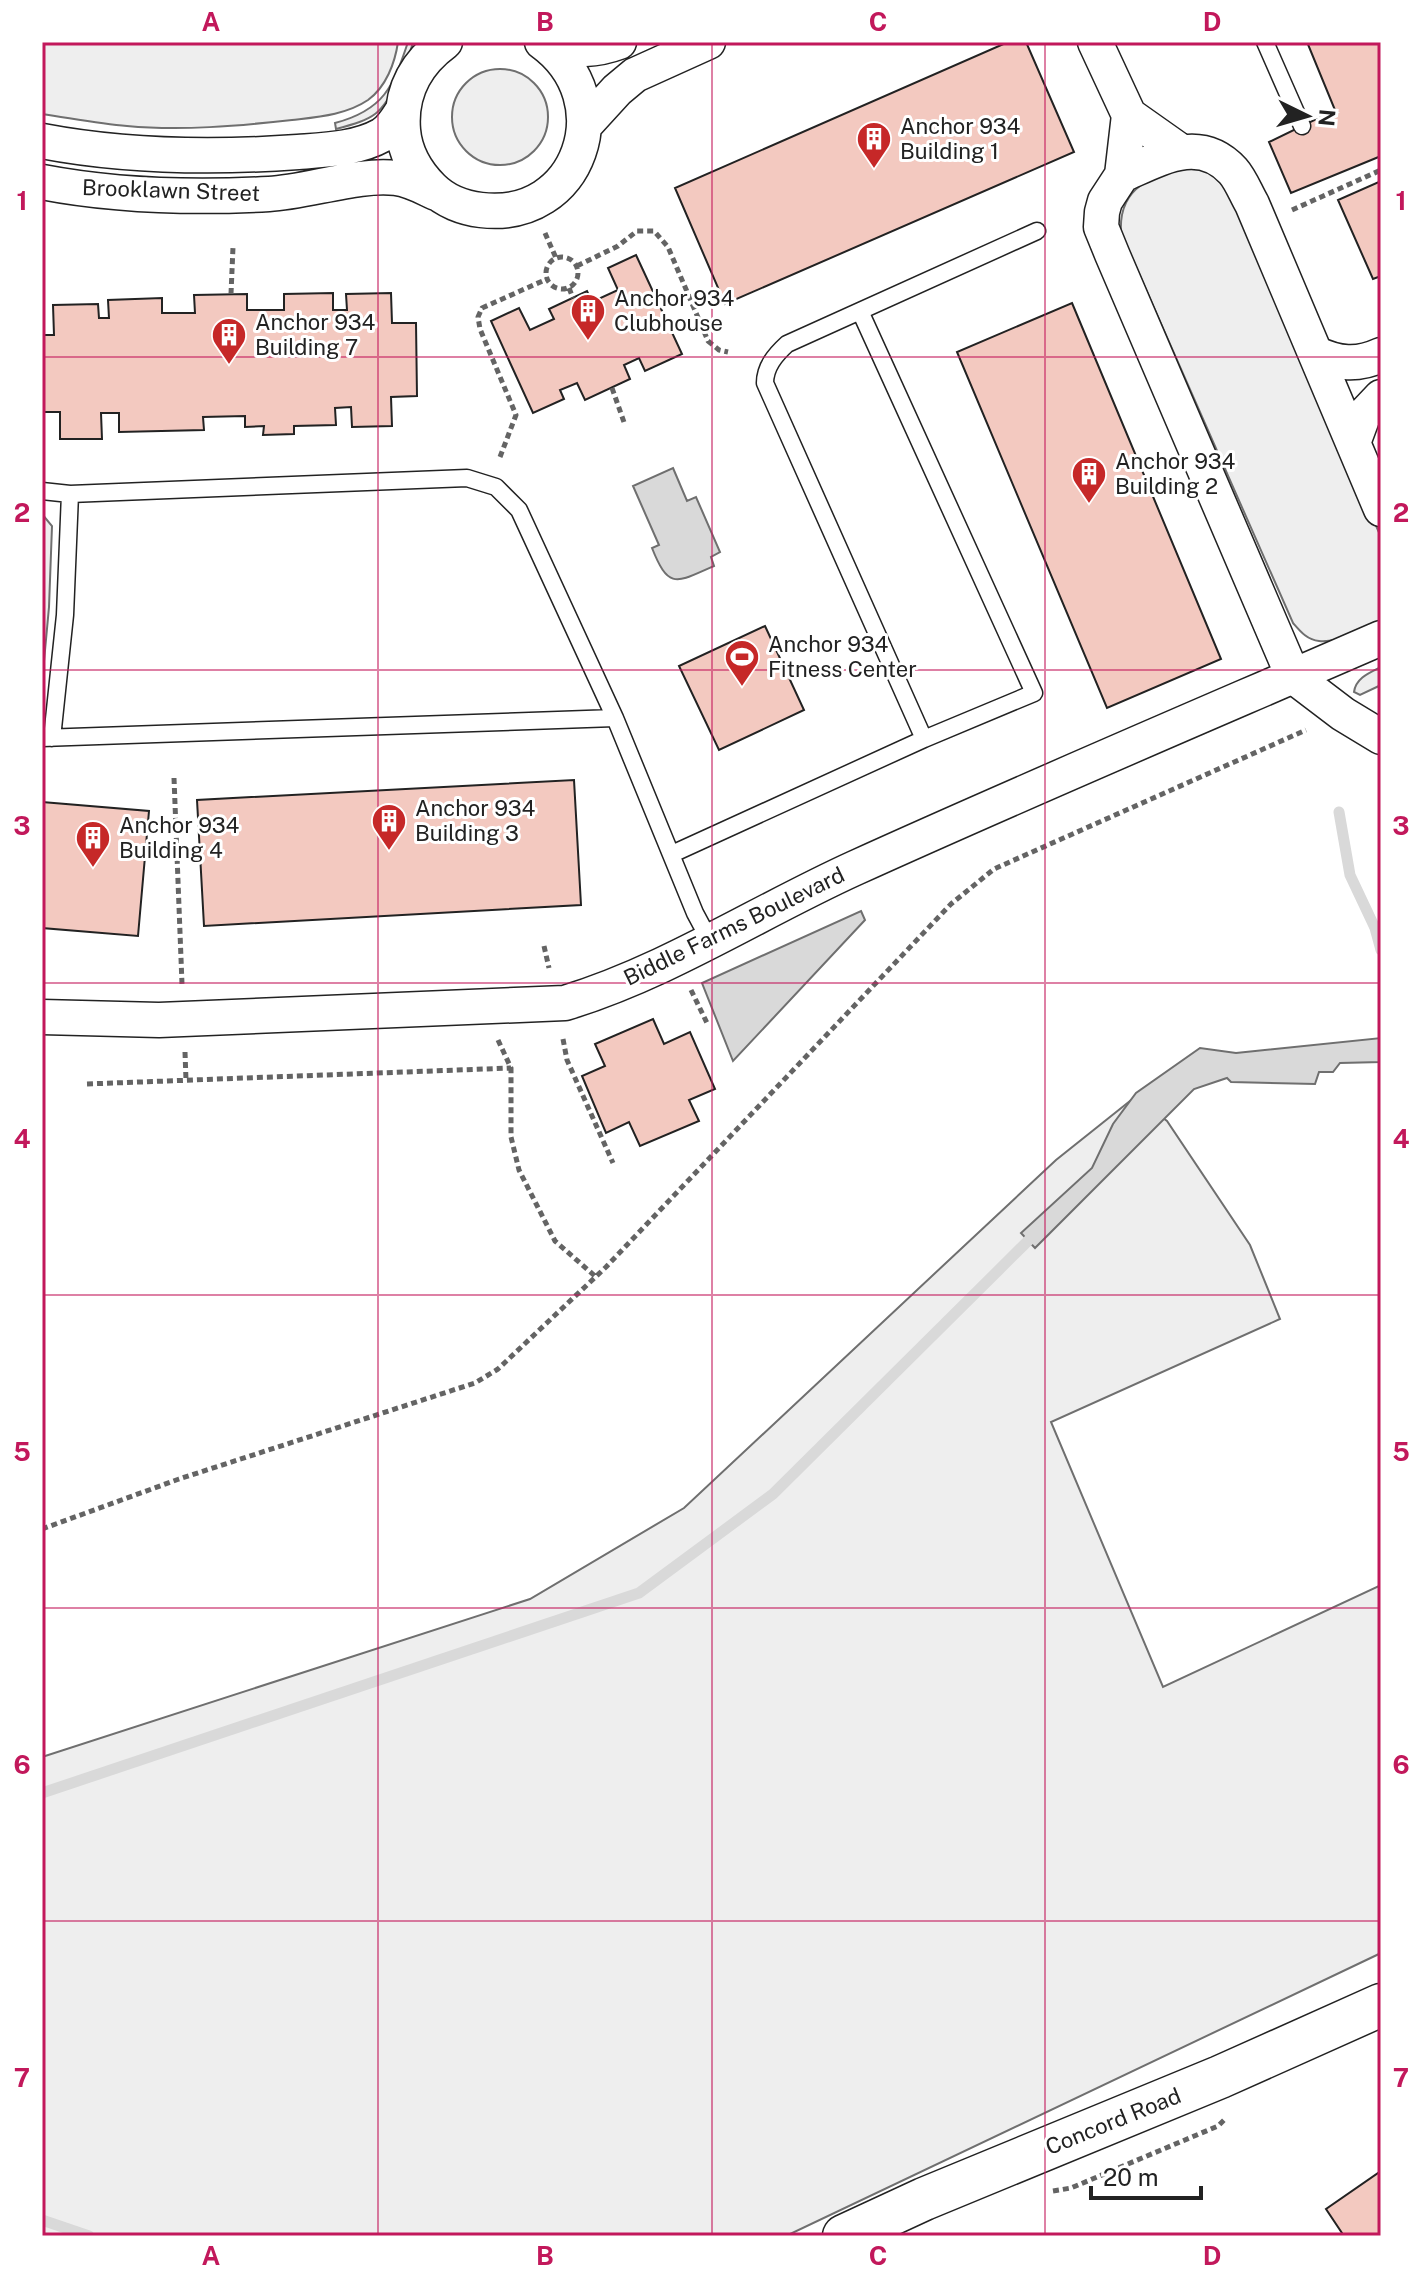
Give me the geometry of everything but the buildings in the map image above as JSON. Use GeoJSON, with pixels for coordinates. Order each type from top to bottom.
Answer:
{"type":"FeatureCollection","features":[{"type":"Feature","properties":{"kind":"street","name":"Brooklawn Street"},"geometry":{"type":"LineString","coordinates":[[546,45],[592,50],[619,42]]}},
{"type":"Feature","properties":{"kind":"street","name":"Brooklawn Street"},"geometry":{"type":"LineString","coordinates":[[585,125],[635,75],[708,42]]}},
{"type":"Feature","properties":{"kind":"street"},"geometry":{"type":"LineString","coordinates":[[1095,42],[1129,115],[1180,151]]}},
{"type":"Feature","properties":{"kind":"street","name":"Brooklawn Street"},"geometry":{"type":"LineString","coordinates":[[42,182],[162,195],[248,194],[294,191],[383,177],[414,182],[466,209],[497,212],[528,206],[554,190],[574,165],[584,136],[585,105],[575,76],[558,53],[546,45]]}},
{"type":"Feature","properties":{"kind":"street","name":"Brooklawn Street"},"geometry":{"type":"LineString","coordinates":[[435,46],[409,82],[401,113],[404,144],[417,173],[439,195]]}},
{"type":"Feature","properties":{"kind":"street","name":"Brooklawn Street"},"geometry":{"type":"LineString","coordinates":[[42,141],[73,147],[169,155],[245,156],[327,150],[382,135],[401,113]]}},
{"type":"Feature","properties":{"kind":"street"},"geometry":{"type":"LineString","coordinates":[[1129,115],[1122,175],[1105,201],[1101,227],[1293,676],[1343,714],[1381,737]]}},
{"type":"Feature","properties":{"kind":"street"},"geometry":{"type":"LineString","coordinates":[[1122,175],[1180,151],[1204,152],[1219,159],[1234,172],[1252,204],[1381,509]]}},
{"type":"Feature","properties":{"kind":"street"},"geometry":{"type":"LineString","coordinates":[[1315,353],[1343,363],[1364,362],[1381,355]]}},
{"type":"Feature","properties":{"kind":"street"},"geometry":{"type":"LineString","coordinates":[[1353,443],[1363,416],[1381,397]]}},
{"type":"Feature","properties":{"kind":"street","name":"Biddle Farms Boulevard"},"geometry":{"type":"LineString","coordinates":[[42,1017],[159,1020],[565,1003],[600,991],[710,941],[852,869],[1381,638]]}},
{"type":"Feature","properties":{"kind":"street","name":"Concord Road"},"geometry":{"type":"LineString","coordinates":[[844,2236],[924,2199],[1220,2077],[1381,2005]]}},
{"type":"Feature","properties":{"kind":"lane"},"geometry":{"type":"LineString","coordinates":[[1265,42],[1302,126]]}},
{"type":"Feature","properties":{"kind":"lane"},"geometry":{"type":"LineString","coordinates":[[924,739],[765,383],[768,367],[787,344],[1037,231]]}},
{"type":"Feature","properties":{"kind":"lane"},"geometry":{"type":"LineString","coordinates":[[672,854],[924,739],[1034,693],[860,311]]}},
{"type":"Feature","properties":{"kind":"lane"},"geometry":{"type":"LineString","coordinates":[[42,491],[70,494],[467,478],[496,487],[519,510],[615,718],[695,913],[710,941]]}},
{"type":"Feature","properties":{"kind":"lane"},"geometry":{"type":"LineString","coordinates":[[70,494],[65,615],[47,738],[615,718]]}},
{"type":"Feature","properties":{"kind":"path"},"geometry":{"type":"LineString","coordinates":[[1284,213],[1381,170]]}},
{"type":"Feature","properties":{"kind":"path"},"geometry":{"type":"LineString","coordinates":[[543,226],[556,258]]}},
{"type":"Feature","properties":{"kind":"path"},"geometry":{"type":"LineString","coordinates":[[577,266],[618,246],[637,231],[654,231],[668,247],[708,341],[719,350],[728,352]]}},
{"type":"Feature","properties":{"kind":"path"},"geometry":{"type":"LineString","coordinates":[[231,294],[233,247]]}},
{"type":"Feature","properties":{"kind":"path"},"geometry":{"type":"LineString","coordinates":[[556,258],[569,258],[577,266],[576,281],[569,288],[553,287],[547,279],[546,268],[556,258]]}},
{"type":"Feature","properties":{"kind":"path"},"geometry":{"type":"LineString","coordinates":[[500,457],[516,415],[478,317],[482,308],[547,279]]}},
{"type":"Feature","properties":{"kind":"path"},"geometry":{"type":"LineString","coordinates":[[569,288],[573,298]]}},
{"type":"Feature","properties":{"kind":"path"},"geometry":{"type":"LineString","coordinates":[[612,388],[625,425]]}},
{"type":"Feature","properties":{"kind":"path"},"geometry":{"type":"LineString","coordinates":[[42,1529],[179,1479],[475,1383],[498,1369],[596,1277],[951,904],[994,869],[1314,726]]}},
{"type":"Feature","properties":{"kind":"path"},"geometry":{"type":"LineString","coordinates":[[174,778],[182,988]]}},
{"type":"Feature","properties":{"kind":"path"},"geometry":{"type":"LineString","coordinates":[[544,946],[549,970]]}},
{"type":"Feature","properties":{"kind":"path"},"geometry":{"type":"LineString","coordinates":[[686,978],[707,1023]]}},
{"type":"Feature","properties":{"kind":"path"},"geometry":{"type":"LineString","coordinates":[[483,1006],[511,1068],[511,1137],[519,1170],[555,1241],[596,1277]]}},
{"type":"Feature","properties":{"kind":"path"},"geometry":{"type":"LineString","coordinates":[[562,1037],[567,1060],[613,1163]]}},
{"type":"Feature","properties":{"kind":"path"},"geometry":{"type":"LineString","coordinates":[[184,1039],[186,1080]]}},
{"type":"Feature","properties":{"kind":"path"},"geometry":{"type":"LineString","coordinates":[[87,1084],[511,1068]]}},
{"type":"Feature","properties":{"kind":"shaded area"},"geometry":{"type":"Polygon","coordinates":[[[42,42],[398,42],[392,66],[380,88],[368,100],[350,109],[272,122],[168,128],[116,125],[42,114],[42,42]]]}},
{"type":"Feature","properties":{"kind":"shaded area"},"geometry":{"type":"Polygon","coordinates":[[[408,42],[413,42],[407,61],[382,108],[368,118],[336,129],[335,123],[352,118],[376,104],[391,84],[408,42]]]}},
{"type":"Feature","properties":{"kind":"shaded area"},"geometry":{"type":"Polygon","coordinates":[[[500,69],[518,73],[534,83],[544,99],[548,117],[544,135],[534,151],[518,161],[500,165],[482,161],[466,151],[456,135],[452,117],[456,99],[466,83],[482,73],[500,69]]]}},
{"type":"Feature","properties":{"kind":"shaded area"},"geometry":{"type":"Polygon","coordinates":[[[1194,166],[1219,177],[1231,195],[1381,537],[1381,620],[1352,635],[1334,640],[1315,640],[1304,635],[1293,623],[1121,233],[1125,204],[1132,193],[1152,179],[1194,166]]]}},
{"type":"Feature","properties":{"kind":"shaded area"},"geometry":{"type":"Polygon","coordinates":[[[673,468],[687,501],[696,497],[720,552],[711,557],[714,566],[683,579],[669,577],[658,562],[652,548],[659,545],[633,486],[673,468]]]}},
{"type":"Feature","properties":{"kind":"shaded area"},"geometry":{"type":"Polygon","coordinates":[[[42,514],[52,526],[42,683],[42,514]]]}},
{"type":"Feature","properties":{"kind":"shaded area"},"geometry":{"type":"Polygon","coordinates":[[[1381,667],[1381,685],[1360,695],[1354,692],[1360,680],[1381,667]]]}},
{"type":"Feature","properties":{"kind":"shaded area"},"geometry":{"type":"Polygon","coordinates":[[[861,911],[865,920],[733,1061],[702,983],[861,911]]]}},
{"type":"Feature","properties":{"kind":"shaded area"},"geometry":{"type":"Polygon","coordinates":[[[1381,1038],[1381,1062],[1340,1063],[1333,1072],[1319,1072],[1315,1084],[1231,1082],[1227,1078],[1194,1089],[1035,1248],[1021,1233],[1092,1168],[1113,1124],[1136,1093],[1200,1048],[1236,1053],[1381,1038]]]}},
{"type":"Feature","properties":{"kind":"shaded area"},"geometry":{"type":"Polygon","coordinates":[[[1135,1097],[1167,1121],[1250,1245],[1280,1319],[1051,1422],[1163,1687],[1381,1585],[1381,1953],[786,2236],[42,2236],[42,1757],[530,1599],[684,1508],[1056,1160],[1135,1097]]]}},
{"type":"Feature","properties":{"kind":"waterway"},"geometry":{"type":"LineString","coordinates":[[1339,812],[1350,875],[1375,928],[1381,950]]}},
{"type":"Feature","properties":{"kind":"waterway"},"geometry":{"type":"LineString","coordinates":[[42,1793],[639,1593],[773,1494],[1037,1232]]}},
{"type":"Feature","properties":{"kind":"waterway"},"geometry":{"type":"LineString","coordinates":[[42,2220],[89,2236]]}},
{"type":"Feature","properties":{"kind":"place","name":"Anchor 934 Building 1"},"geometry":{"type":"Point","coordinates":[874,170]}},
{"type":"Feature","properties":{"kind":"place","name":"Anchor 934 Clubhouse"},"geometry":{"type":"Point","coordinates":[588,342]}},
{"type":"Feature","properties":{"kind":"place","name":"Anchor 934 Building 7"},"geometry":{"type":"Point","coordinates":[229,366]}},
{"type":"Feature","properties":{"kind":"place","name":"Anchor 934 Building 2"},"geometry":{"type":"Point","coordinates":[1089,505]}},
{"type":"Feature","properties":{"kind":"place","name":"Anchor 934 Fitness Center"},"geometry":{"type":"Point","coordinates":[742,688]}},
{"type":"Feature","properties":{"kind":"place","name":"Anchor 934 Building 3"},"geometry":{"type":"Point","coordinates":[389,852]}},
{"type":"Feature","properties":{"kind":"place","name":"Anchor 934 Building 4"},"geometry":{"type":"Point","coordinates":[93,869]}}]}
